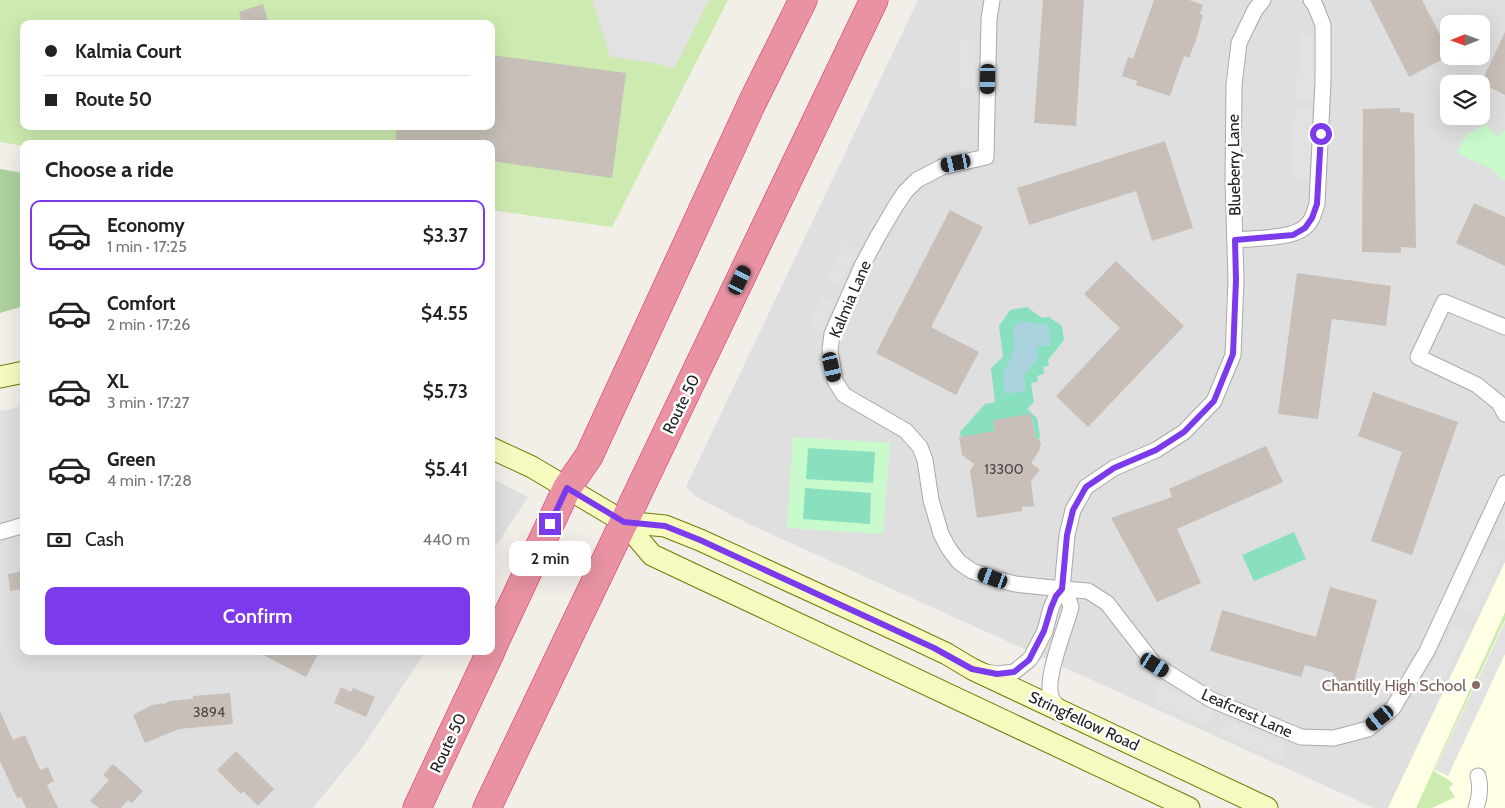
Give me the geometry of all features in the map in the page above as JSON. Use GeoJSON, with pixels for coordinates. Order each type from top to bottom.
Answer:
{"type":"FeatureCollection","features":[{"type":"Feature","properties":{"kind":"highway","name":"Route 50"},"geometry":{"type":"LineString","coordinates":[[495,642],[567,488],[588,456],[752,103],[803,0]]}},
{"type":"Feature","properties":{"kind":"highway","name":"Route 50"},"geometry":{"type":"LineString","coordinates":[[487,808],[874,0]]}},
{"type":"Feature","properties":{"kind":"highway","name":"Route 50"},"geometry":{"type":"LineString","coordinates":[[417,808],[489,655]]}},
{"type":"Feature","properties":{"kind":"main road"},"geometry":{"type":"LineString","coordinates":[[0,377],[20,373]]}},
{"type":"Feature","properties":{"kind":"main road","name":"Stringfellow Road"},"geometry":{"type":"LineString","coordinates":[[495,450],[532,467],[624,522],[652,555],[1189,808]]}},
{"type":"Feature","properties":{"kind":"main road","name":"Stringfellow Road"},"geometry":{"type":"LineString","coordinates":[[624,522],[665,526],[700,540],[940,651],[972,669],[1267,808]]}},
{"type":"Feature","properties":{"kind":"street","name":"Kalmia Lane"},"geometry":{"type":"LineString","coordinates":[[992,0],[989,19],[986,157],[942,167],[917,180],[905,192],[862,266],[832,334],[830,350],[835,381],[844,395],[906,431],[920,447],[925,460],[934,516],[949,549],[959,562],[972,571],[1015,584],[1062,589]]}},
{"type":"Feature","properties":{"kind":"street","name":"Blueberry Lane"},"geometry":{"type":"LineString","coordinates":[[972,669],[997,674],[1008,673],[1014,672],[1029,660],[1044,631],[1056,596],[1062,589],[1067,535],[1073,510],[1086,487],[1114,468],[1156,450],[1184,432],[1214,401],[1233,354],[1236,280],[1233,180],[1234,85],[1239,43],[1255,10],[1263,0]]}},
{"type":"Feature","properties":{"kind":"street"},"geometry":{"type":"LineString","coordinates":[[1235,240],[1293,235],[1305,228],[1312,218],[1317,204],[1324,81],[1324,25],[1311,0]]}},
{"type":"Feature","properties":{"kind":"street"},"geometry":{"type":"LineString","coordinates":[[1505,327],[1444,302],[1418,357],[1477,385],[1499,403],[1505,414]]}},
{"type":"Feature","properties":{"kind":"street","name":"Leafcrest Lane"},"geometry":{"type":"LineString","coordinates":[[1062,589],[1088,591],[1107,604],[1155,665],[1212,700],[1301,737],[1334,738],[1368,729],[1393,708],[1427,651],[1505,483]]}},
{"type":"Feature","properties":{"kind":"street"},"geometry":{"type":"LineString","coordinates":[[0,532],[20,526]]}},
{"type":"Feature","properties":{"kind":"street","name":"Blueberry Lane"},"geometry":{"type":"LineString","coordinates":[[1062,589],[1071,607],[1052,670],[1050,684],[1052,699],[1070,715]]}},
{"type":"Feature","properties":{"kind":"street"},"geometry":{"type":"LineString","coordinates":[[1476,808],[1480,789],[1478,776]]}},
{"type":"Feature","properties":{"kind":"shaded area"},"geometry":{"type":"Polygon","coordinates":[[[592,0],[709,0],[674,69],[654,63],[610,57],[592,0]]]}},
{"type":"Feature","properties":{"kind":"shaded area"},"geometry":{"type":"Polygon","coordinates":[[[918,0],[1505,0],[1505,612],[1416,808],[1374,808],[751,525],[698,498],[686,487],[918,0]]]}},
{"type":"Feature","properties":{"kind":"shaded area"},"geometry":{"type":"Polygon","coordinates":[[[1300,35],[1318,36],[1313,102],[1295,101],[1300,35]]]}},
{"type":"Feature","properties":{"kind":"shaded area"},"geometry":{"type":"Polygon","coordinates":[[[959,39],[975,40],[975,89],[959,89],[959,39]]]}},
{"type":"Feature","properties":{"kind":"shaded area"},"geometry":{"type":"Polygon","coordinates":[[[1295,109],[1312,110],[1309,178],[1292,178],[1295,109]]]}},
{"type":"Feature","properties":{"kind":"shaded area"},"geometry":{"type":"Polygon","coordinates":[[[845,244],[857,250],[839,287],[827,281],[845,244]]]}},
{"type":"Feature","properties":{"kind":"shaded area"},"geometry":{"type":"Polygon","coordinates":[[[822,296],[834,301],[820,332],[808,327],[822,296]]]}},
{"type":"Feature","properties":{"kind":"shaded area"},"geometry":{"type":"Polygon","coordinates":[[[20,407],[20,655],[423,655],[362,748],[313,808],[0,808],[0,411],[20,407]]]}},
{"type":"Feature","properties":{"kind":"shaded area"},"geometry":{"type":"Polygon","coordinates":[[[495,480],[528,497],[495,547],[495,480]]]}},
{"type":"Feature","properties":{"kind":"shaded area"},"geometry":{"type":"Polygon","coordinates":[[[1505,513],[1505,542],[1494,538],[1505,513]]]}},
{"type":"Feature","properties":{"kind":"shaded area"},"geometry":{"type":"Polygon","coordinates":[[[1485,551],[1501,558],[1476,616],[1460,609],[1485,551]]]}},
{"type":"Feature","properties":{"kind":"shaded area","name":"Chantilly High School"},"geometry":{"type":"Polygon","coordinates":[[[1505,562],[1505,808],[1388,808],[1505,562]]]}},
{"type":"Feature","properties":{"kind":"shaded area"},"geometry":{"type":"Polygon","coordinates":[[[1505,622],[1505,654],[1448,776],[1435,770],[1505,622]]]}},
{"type":"Feature","properties":{"kind":"shaded area"},"geometry":{"type":"Polygon","coordinates":[[[1452,626],[1468,633],[1438,690],[1423,683],[1452,626]]]}},
{"type":"Feature","properties":{"kind":"shaded area"},"geometry":{"type":"Polygon","coordinates":[[[1160,685],[1214,710],[1206,727],[1152,702],[1160,685]]]}},
{"type":"Feature","properties":{"kind":"shaded area"},"geometry":{"type":"Polygon","coordinates":[[[1226,720],[1286,745],[1280,760],[1220,734],[1226,720]]]}},
{"type":"Feature","properties":{"kind":"green space"},"geometry":{"type":"Polygon","coordinates":[[[0,0],[728,0],[612,227],[495,211],[495,140],[20,140],[20,145],[0,142],[0,0]]]}},
{"type":"Feature","properties":{"kind":"green space"},"geometry":{"type":"Polygon","coordinates":[[[1484,125],[1487,125],[1497,137],[1505,130],[1505,181],[1491,169],[1457,153],[1466,135],[1484,125]]]}},
{"type":"Feature","properties":{"kind":"green space"},"geometry":{"type":"Polygon","coordinates":[[[0,169],[20,172],[20,307],[0,313],[0,169]]]}},
{"type":"Feature","properties":{"kind":"green space"},"geometry":{"type":"Polygon","coordinates":[[[1027,307],[1042,318],[1049,317],[1062,326],[1064,340],[1048,360],[1049,366],[1043,367],[1044,374],[1037,376],[1038,382],[1031,383],[1034,402],[1027,409],[1037,418],[1039,440],[1035,437],[1032,418],[1029,415],[993,421],[995,431],[961,437],[960,432],[985,404],[995,402],[991,368],[1003,357],[999,326],[1010,310],[1027,307]]]}},
{"type":"Feature","properties":{"kind":"green space"},"geometry":{"type":"Polygon","coordinates":[[[793,437],[890,443],[883,534],[787,528],[793,437]]]}},
{"type":"Feature","properties":{"kind":"green space"},"geometry":{"type":"Polygon","coordinates":[[[808,448],[875,452],[873,483],[806,479],[808,448]]]}},
{"type":"Feature","properties":{"kind":"green space"},"geometry":{"type":"Polygon","coordinates":[[[805,488],[871,493],[870,524],[803,519],[805,488]]]}},
{"type":"Feature","properties":{"kind":"green space"},"geometry":{"type":"Polygon","coordinates":[[[1294,532],[1306,559],[1254,581],[1242,555],[1294,532]]]}},
{"type":"Feature","properties":{"kind":"green space"},"geometry":{"type":"Polygon","coordinates":[[[1505,612],[1505,620],[1434,771],[1453,784],[1449,788],[1455,797],[1432,808],[1416,808],[1505,612]]]}},
{"type":"Feature","properties":{"kind":"water"},"geometry":{"type":"Polygon","coordinates":[[[1021,321],[1048,324],[1051,345],[1037,347],[1038,358],[1024,376],[1026,391],[1005,394],[1003,375],[1014,349],[1013,329],[1021,321]]]}},
{"type":"Feature","properties":{"kind":"building"},"geometry":{"type":"Polygon","coordinates":[[[1043,0],[1084,0],[1076,126],[1034,123],[1043,0]]]}},
{"type":"Feature","properties":{"kind":"building"},"geometry":{"type":"Polygon","coordinates":[[[1154,0],[1189,0],[1203,5],[1200,14],[1203,15],[1196,40],[1189,58],[1184,56],[1170,96],[1136,85],[1137,81],[1122,76],[1128,57],[1133,59],[1154,0]]]}},
{"type":"Feature","properties":{"kind":"building"},"geometry":{"type":"Polygon","coordinates":[[[1370,0],[1422,0],[1440,35],[1440,61],[1409,77],[1370,0]]]}},
{"type":"Feature","properties":{"kind":"building"},"geometry":{"type":"Polygon","coordinates":[[[263,4],[268,20],[241,20],[239,12],[263,4]]]}},
{"type":"Feature","properties":{"kind":"building"},"geometry":{"type":"Polygon","coordinates":[[[1505,32],[1505,95],[1490,88],[1490,75],[1485,75],[1505,32]]]}},
{"type":"Feature","properties":{"kind":"building"},"geometry":{"type":"Polygon","coordinates":[[[495,56],[626,73],[612,178],[495,162],[495,140],[395,140],[397,130],[495,130],[495,56]]]}},
{"type":"Feature","properties":{"kind":"building"},"geometry":{"type":"Polygon","coordinates":[[[1400,108],[1400,112],[1414,113],[1416,248],[1401,247],[1401,253],[1362,252],[1363,109],[1400,108]]]}},
{"type":"Feature","properties":{"kind":"building"},"geometry":{"type":"Polygon","coordinates":[[[1165,141],[1193,228],[1152,241],[1136,191],[1029,225],[1017,188],[1165,141]]]}},
{"type":"Feature","properties":{"kind":"building"},"geometry":{"type":"Polygon","coordinates":[[[1474,203],[1505,217],[1505,266],[1456,243],[1474,203]]]}},
{"type":"Feature","properties":{"kind":"building"},"geometry":{"type":"Polygon","coordinates":[[[950,210],[983,227],[931,327],[979,352],[956,395],[876,353],[950,210]]]}},
{"type":"Feature","properties":{"kind":"building"},"geometry":{"type":"Polygon","coordinates":[[[1116,261],[1184,326],[1088,427],[1056,396],[1120,328],[1084,294],[1116,261]]]}},
{"type":"Feature","properties":{"kind":"building"},"geometry":{"type":"Polygon","coordinates":[[[1297,273],[1391,286],[1386,326],[1332,319],[1318,419],[1278,414],[1297,273]]]}},
{"type":"Feature","properties":{"kind":"building"},"geometry":{"type":"Polygon","coordinates":[[[1373,392],[1458,422],[1412,555],[1371,541],[1402,452],[1358,436],[1373,392]]]}},
{"type":"Feature","properties":{"kind":"building"},"geometry":{"type":"Polygon","coordinates":[[[1031,414],[1035,437],[1041,442],[1039,451],[1031,463],[1040,470],[1031,481],[1034,506],[1022,507],[1022,511],[977,518],[970,471],[974,464],[962,455],[959,437],[995,431],[993,420],[1031,414]]]}},
{"type":"Feature","properties":{"kind":"building"},"geometry":{"type":"Polygon","coordinates":[[[1266,446],[1283,482],[1177,529],[1201,583],[1157,602],[1111,518],[1172,497],[1169,489],[1266,446]]]}},
{"type":"Feature","properties":{"kind":"building"},"geometry":{"type":"Polygon","coordinates":[[[20,572],[20,590],[10,591],[8,574],[20,572]]]}},
{"type":"Feature","properties":{"kind":"building"},"geometry":{"type":"Polygon","coordinates":[[[1330,587],[1377,600],[1351,692],[1330,686],[1334,673],[1305,665],[1301,677],[1210,651],[1222,610],[1316,637],[1330,587]]]}},
{"type":"Feature","properties":{"kind":"building"},"geometry":{"type":"Polygon","coordinates":[[[263,655],[318,655],[306,677],[263,655]]]}},
{"type":"Feature","properties":{"kind":"building"},"geometry":{"type":"Polygon","coordinates":[[[341,687],[351,692],[353,688],[375,697],[366,717],[334,703],[341,687]]]}},
{"type":"Feature","properties":{"kind":"building"},"geometry":{"type":"Polygon","coordinates":[[[230,693],[233,724],[179,729],[145,743],[133,715],[154,704],[161,703],[162,705],[170,701],[193,699],[193,696],[230,693]]]}},
{"type":"Feature","properties":{"kind":"building"},"geometry":{"type":"Polygon","coordinates":[[[0,711],[13,740],[25,735],[40,770],[48,767],[54,781],[47,785],[58,808],[26,808],[21,797],[17,798],[0,761],[0,711]]]}},
{"type":"Feature","properties":{"kind":"building"},"geometry":{"type":"Polygon","coordinates":[[[236,751],[274,789],[258,806],[243,791],[241,794],[217,770],[236,751]]]}},
{"type":"Feature","properties":{"kind":"building"},"geometry":{"type":"Polygon","coordinates":[[[113,764],[143,791],[132,803],[128,800],[121,808],[99,808],[90,801],[109,780],[103,775],[113,764]]]}},
{"type":"Feature","properties":{"kind":"place","name":"Chantilly High School"},"geometry":{"type":"Point","coordinates":[1476,685]}},
{"type":"Feature","properties":{"kind":"route"},"geometry":{"type":"LineString","coordinates":[[550,524],[567,488],[624,522],[665,526],[700,540],[947,654],[972,669],[997,674],[1014,672],[1032,656],[1044,631],[1056,596],[1062,589],[1067,535],[1073,510],[1086,487],[1114,468],[1156,450],[1184,432],[1214,401],[1233,354],[1236,280],[1235,240],[1293,235],[1305,228],[1312,218],[1317,204],[1321,134]]}}]}
